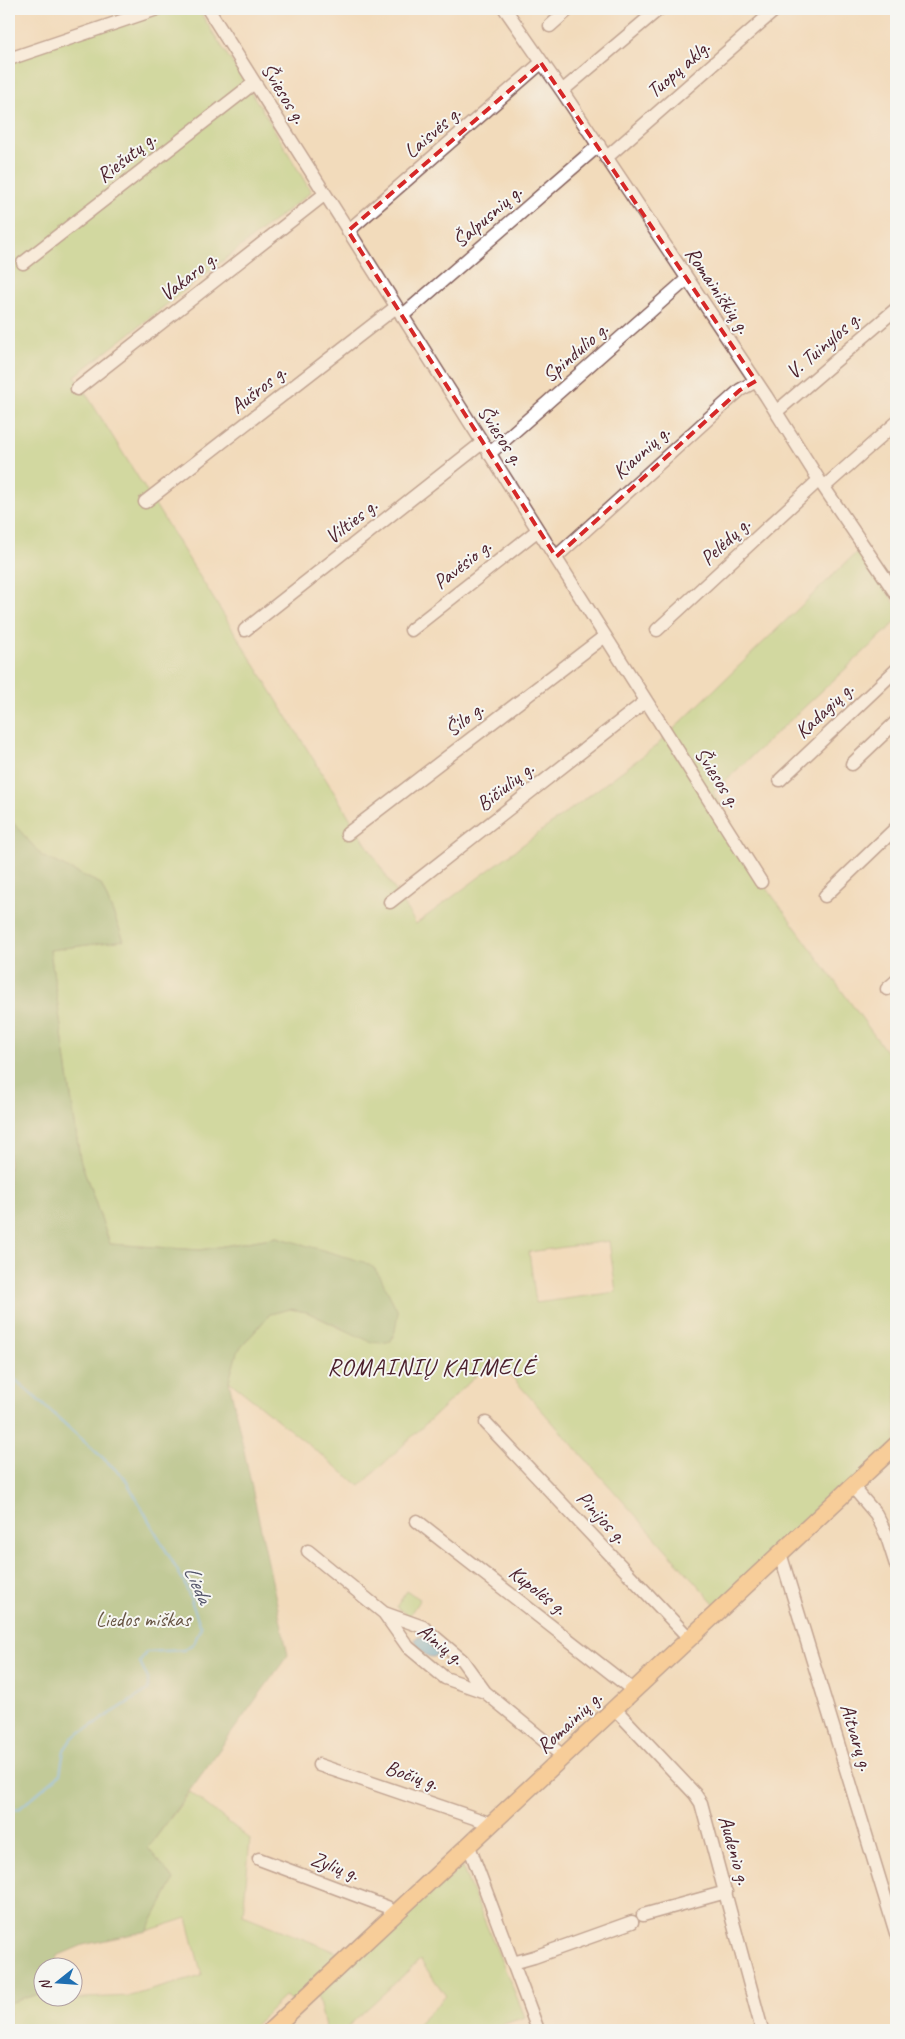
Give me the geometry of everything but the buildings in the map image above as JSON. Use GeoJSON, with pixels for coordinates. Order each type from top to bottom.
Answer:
{"type":"FeatureCollection","features":[{"type":"Feature","properties":{"kind":"main road","name":"Romainių g."},"geometry":{"type":"LineString","coordinates":[[271,2030],[470,1846],[896,1445]]}},
{"type":"Feature","properties":{"kind":"street"},"geometry":{"type":"LineString","coordinates":[[9,59],[156,9]]}},
{"type":"Feature","properties":{"kind":"street","name":"Šviesos g."},"geometry":{"type":"LineString","coordinates":[[208,9],[761,882]]}},
{"type":"Feature","properties":{"kind":"street","name":"Romainiškių g."},"geometry":{"type":"LineString","coordinates":[[505,9],[599,146],[756,381],[821,484],[896,594]]}},
{"type":"Feature","properties":{"kind":"street"},"geometry":{"type":"LineString","coordinates":[[550,26],[569,9]]}},
{"type":"Feature","properties":{"kind":"street"},"geometry":{"type":"LineString","coordinates":[[562,91],[659,9]]}},
{"type":"Feature","properties":{"kind":"street","name":"Tuopų aklg."},"geometry":{"type":"LineString","coordinates":[[606,158],[776,9]]}},
{"type":"Feature","properties":{"kind":"street","name":"Laisvės g."},"geometry":{"type":"LineString","coordinates":[[348,232],[541,63]]}},
{"type":"Feature","properties":{"kind":"street","name":"Riešutų g."},"geometry":{"type":"LineString","coordinates":[[23,263],[254,82]]}},
{"type":"Feature","properties":{"kind":"street","name":"Šalpusnių g."},"geometry":{"type":"LineString","coordinates":[[399,312],[599,146]]}},
{"type":"Feature","properties":{"kind":"street","name":"Vakaro g."},"geometry":{"type":"LineString","coordinates":[[77,389],[324,194]]}},
{"type":"Feature","properties":{"kind":"street","name":"Spindulio g."},"geometry":{"type":"LineString","coordinates":[[485,448],[687,279]]}},
{"type":"Feature","properties":{"kind":"street","name":"V. Tuinylos g."},"geometry":{"type":"LineString","coordinates":[[776,412],[896,308]]}},
{"type":"Feature","properties":{"kind":"street","name":"Aušros g."},"geometry":{"type":"LineString","coordinates":[[145,502],[399,312]]}},
{"type":"Feature","properties":{"kind":"street","name":"Kiaunių g."},"geometry":{"type":"LineString","coordinates":[[556,557],[740,390],[756,381]]}},
{"type":"Feature","properties":{"kind":"street","name":"Pelėdų g."},"geometry":{"type":"LineString","coordinates":[[657,630],[821,484],[896,422]]}},
{"type":"Feature","properties":{"kind":"street","name":"Vilties g."},"geometry":{"type":"LineString","coordinates":[[244,630],[485,448]]}},
{"type":"Feature","properties":{"kind":"street","name":"Pavėsio g."},"geometry":{"type":"LineString","coordinates":[[411,630],[538,530]]}},
{"type":"Feature","properties":{"kind":"street","name":"Šilo g."},"geometry":{"type":"LineString","coordinates":[[347,834],[605,636]]}},
{"type":"Feature","properties":{"kind":"street","name":"Kadagių g."},"geometry":{"type":"LineString","coordinates":[[780,780],[896,670]]}},
{"type":"Feature","properties":{"kind":"street","name":"Bičiulių g."},"geometry":{"type":"LineString","coordinates":[[390,902],[646,701]]}},
{"type":"Feature","properties":{"kind":"street"},"geometry":{"type":"LineString","coordinates":[[852,764],[896,722]]}},
{"type":"Feature","properties":{"kind":"street"},"geometry":{"type":"LineString","coordinates":[[825,896],[896,828]]}},
{"type":"Feature","properties":{"kind":"street","name":"Pinijos g."},"geometry":{"type":"LineString","coordinates":[[486,1422],[690,1639]]}},
{"type":"Feature","properties":{"kind":"street"},"geometry":{"type":"LineString","coordinates":[[852,1486],[876,1514],[886,1534],[896,1565]]}},
{"type":"Feature","properties":{"kind":"street","name":"Kupolės g."},"geometry":{"type":"LineString","coordinates":[[417,1521],[634,1691]]}},
{"type":"Feature","properties":{"kind":"street","name":"Ainių g."},"geometry":{"type":"LineString","coordinates":[[308,1551],[384,1613],[408,1647],[445,1678],[484,1692]]}},
{"type":"Feature","properties":{"kind":"street","name":"Aitvarų g."},"geometry":{"type":"LineString","coordinates":[[780,1553],[896,1933]]}},
{"type":"Feature","properties":{"kind":"street","name":"Ainių g."},"geometry":{"type":"LineString","coordinates":[[384,1613],[423,1627],[462,1660],[484,1692],[564,1757]]}},
{"type":"Feature","properties":{"kind":"street","name":"Audenio g."},"geometry":{"type":"LineString","coordinates":[[615,1709],[695,1794],[701,1803],[762,2030]]}},
{"type":"Feature","properties":{"kind":"street","name":"Bočių g."},"geometry":{"type":"LineString","coordinates":[[319,1765],[492,1824]]}},
{"type":"Feature","properties":{"kind":"street"},"geometry":{"type":"LineString","coordinates":[[470,1846],[538,2030]]}},
{"type":"Feature","properties":{"kind":"street","name":"Zylių g."},"geometry":{"type":"LineString","coordinates":[[259,1859],[387,1907],[395,1915]]}},
{"type":"Feature","properties":{"kind":"street"},"geometry":{"type":"LineString","coordinates":[[513,1963],[534,1957],[637,1918],[726,1892]]}},
{"type":"Feature","properties":{"kind":"highlighted area"},"geometry":{"type":"Polygon","coordinates":[[[541,63],[756,381],[740,390],[556,557],[348,231],[541,63]]]}},
{"type":"Feature","properties":{"kind":"green space"},"geometry":{"type":"Polygon","coordinates":[[[138,9],[198,9],[268,119],[311,192],[75,376],[416,924],[656,746],[859,550],[896,605],[896,622],[713,792],[763,883],[896,1065],[896,1445],[720,1610],[495,1358],[360,1486],[229,1381],[237,1352],[270,1314],[290,1309],[307,1312],[344,1330],[398,1312],[374,1268],[277,1237],[200,1250],[110,1244],[80,1159],[50,950],[124,940],[101,884],[42,856],[9,818],[9,56],[138,9]],[[609,1241],[529,1252],[536,1303],[616,1292],[609,1241]]]}},
{"type":"Feature","properties":{"kind":"green space","name":"Liedos miškas"},"geometry":{"type":"Polygon","coordinates":[[[9,818],[42,856],[101,884],[124,940],[50,950],[80,1159],[110,1244],[200,1250],[277,1237],[364,1262],[374,1268],[398,1312],[395,1331],[391,1341],[381,1343],[371,1342],[307,1312],[290,1309],[270,1314],[237,1352],[229,1381],[288,1655],[148,1848],[174,1880],[147,1931],[83,1945],[57,1956],[32,1956],[32,1996],[9,2003],[9,818]]]}},
{"type":"Feature","properties":{"kind":"green space"},"geometry":{"type":"Polygon","coordinates":[[[407,1591],[420,1599],[409,1616],[396,1607],[407,1591]]]}},
{"type":"Feature","properties":{"kind":"green space"},"geometry":{"type":"Polygon","coordinates":[[[190,1792],[250,1839],[243,1915],[354,1959],[462,1867],[525,2017],[486,2030],[411,2030],[446,1996],[420,1960],[344,2030],[326,2030],[316,1990],[299,2005],[285,1996],[249,2030],[9,2030],[9,2003],[32,1996],[32,2006],[82,2006],[82,1998],[130,1996],[202,1976],[187,1918],[147,1931],[174,1880],[148,1848],[190,1792]]]}},
{"type":"Feature","properties":{"kind":"water"},"geometry":{"type":"Polygon","coordinates":[[[417,1637],[426,1637],[438,1647],[438,1654],[430,1657],[424,1654],[416,1642],[415,1639],[417,1637]]]}},
{"type":"Feature","properties":{"kind":"waterway","name":"Lieda"},"geometry":{"type":"LineString","coordinates":[[9,1374],[124,1477],[184,1582],[201,1627],[194,1643],[184,1650],[146,1652],[140,1662],[148,1679],[148,1690],[72,1738],[64,1750],[60,1774],[20,1808],[9,1812]]}},
{"type":"Feature","properties":{"kind":"district","name":"ROMAINIŲ KAIMELĖ"},"geometry":{"type":"Point","coordinates":[432,1367]}}]}
